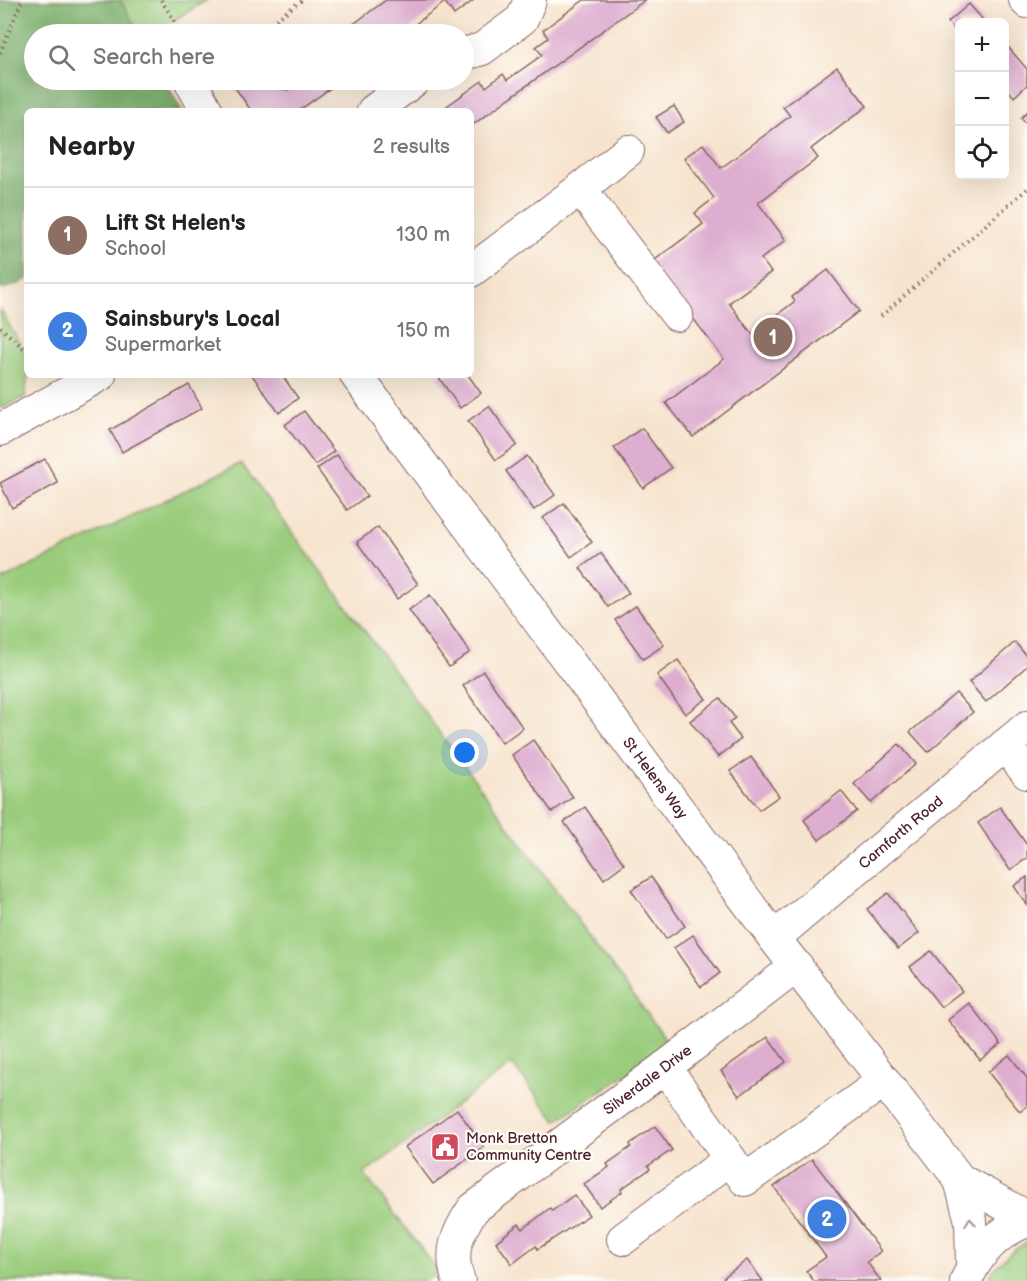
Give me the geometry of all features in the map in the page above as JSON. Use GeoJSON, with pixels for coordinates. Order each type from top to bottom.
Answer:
{"type":"FeatureCollection","features":[{"type":"Feature","properties":{"kind":"street"},"geometry":{"type":"LineString","coordinates":[[474,51],[482,49],[522,19],[530,0]]}},
{"type":"Feature","properties":{"kind":"street"},"geometry":{"type":"LineString","coordinates":[[377,108],[401,90]]}},
{"type":"Feature","properties":{"kind":"street"},"geometry":{"type":"LineString","coordinates":[[474,269],[628,151]]}},
{"type":"Feature","properties":{"kind":"street"},"geometry":{"type":"LineString","coordinates":[[580,189],[677,315]]}},
{"type":"Feature","properties":{"kind":"street"},"geometry":{"type":"LineString","coordinates":[[0,430],[95,378]]}},
{"type":"Feature","properties":{"kind":"street","name":"St Helens Way"},"geometry":{"type":"LineString","coordinates":[[358,378],[774,938],[960,1180],[971,1221],[969,1274]]}},
{"type":"Feature","properties":{"kind":"street"},"geometry":{"type":"LineString","coordinates":[[1016,736],[1027,774]]}},
{"type":"Feature","properties":{"kind":"street","name":"Carnforth Road"},"geometry":{"type":"LineString","coordinates":[[774,938],[1016,736]]}},
{"type":"Feature","properties":{"kind":"street","name":"Silverdale Drive"},"geometry":{"type":"LineString","coordinates":[[459,1281],[444,1240],[462,1227],[473,1209],[797,966]]}},
{"type":"Feature","properties":{"kind":"street"},"geometry":{"type":"LineString","coordinates":[[665,1067],[745,1180],[884,1081]]}},
{"type":"Feature","properties":{"kind":"street"},"geometry":{"type":"LineString","coordinates":[[623,1239],[730,1159]]}},
{"type":"Feature","properties":{"kind":"street","name":"St Helens Way"},"geometry":{"type":"LineString","coordinates":[[960,1180],[1027,1217]]}},
{"type":"Feature","properties":{"kind":"street"},"geometry":{"type":"LineString","coordinates":[[969,1274],[983,1250],[997,1236],[1027,1221]]}},
{"type":"Feature","properties":{"kind":"path"},"geometry":{"type":"LineString","coordinates":[[0,53],[22,0]]}},
{"type":"Feature","properties":{"kind":"path"},"geometry":{"type":"LineString","coordinates":[[161,0],[175,24]]}},
{"type":"Feature","properties":{"kind":"path"},"geometry":{"type":"LineString","coordinates":[[270,24],[302,0]]}},
{"type":"Feature","properties":{"kind":"path"},"geometry":{"type":"LineString","coordinates":[[881,316],[1027,189]]}},
{"type":"Feature","properties":{"kind":"path"},"geometry":{"type":"LineString","coordinates":[[0,327],[24,348]]}},
{"type":"Feature","properties":{"kind":"green space"},"geometry":{"type":"Polygon","coordinates":[[[0,0],[120,0],[134,24],[24,24],[24,90],[170,90],[180,108],[24,108],[24,281],[0,289],[0,0]]]}},
{"type":"Feature","properties":{"kind":"green space"},"geometry":{"type":"Polygon","coordinates":[[[120,0],[207,0],[174,20],[161,24],[134,24],[120,0]]]}},
{"type":"Feature","properties":{"kind":"green space"},"geometry":{"type":"Polygon","coordinates":[[[0,309],[24,351],[24,378],[28,378],[25,397],[0,409],[0,309]]]}},
{"type":"Feature","properties":{"kind":"green space"},"geometry":{"type":"Polygon","coordinates":[[[241,463],[670,1045],[556,1121],[512,1064],[364,1174],[439,1272],[426,1281],[0,1281],[0,581],[241,463]]]}},
{"type":"Feature","properties":{"kind":"green space"},"geometry":{"type":"Polygon","coordinates":[[[1027,1242],[1027,1281],[987,1281],[1004,1258],[1027,1242]]]}},
{"type":"Feature","properties":{"kind":"building"},"geometry":{"type":"Polygon","coordinates":[[[386,0],[474,0],[454,15],[445,2],[415,24],[354,24],[386,0]]]}},
{"type":"Feature","properties":{"kind":"building"},"geometry":{"type":"Polygon","coordinates":[[[584,0],[645,0],[474,124],[474,108],[444,108],[469,90],[474,90],[474,87],[482,81],[486,87],[503,74],[507,80],[542,55],[536,47],[548,38],[543,30],[584,0]]]}},
{"type":"Feature","properties":{"kind":"building"},"geometry":{"type":"Polygon","coordinates":[[[969,4],[981,18],[955,18],[955,30],[948,22],[969,4]]]}},
{"type":"Feature","properties":{"kind":"building"},"geometry":{"type":"Polygon","coordinates":[[[1009,48],[1027,69],[1027,85],[1014,97],[1009,91],[1009,48]]]}},
{"type":"Feature","properties":{"kind":"building"},"geometry":{"type":"Polygon","coordinates":[[[837,67],[867,106],[811,149],[818,158],[758,203],[786,240],[761,259],[771,272],[729,303],[752,334],[795,301],[792,297],[828,270],[859,311],[693,437],[666,403],[724,359],[651,263],[703,224],[695,213],[714,198],[684,158],[703,144],[721,168],[790,116],[783,107],[837,67]]]}},
{"type":"Feature","properties":{"kind":"building"},"geometry":{"type":"Polygon","coordinates":[[[237,90],[328,90],[302,108],[249,108],[237,90]]]}},
{"type":"Feature","properties":{"kind":"building"},"geometry":{"type":"Polygon","coordinates":[[[674,106],[684,122],[667,133],[656,117],[674,106]]]}},
{"type":"Feature","properties":{"kind":"building"},"geometry":{"type":"Polygon","coordinates":[[[1027,112],[1027,125],[1021,118],[1027,112]]]}},
{"type":"Feature","properties":{"kind":"building"},"geometry":{"type":"Polygon","coordinates":[[[254,378],[284,378],[298,398],[279,413],[254,378]]]}},
{"type":"Feature","properties":{"kind":"building"},"geometry":{"type":"Polygon","coordinates":[[[439,378],[470,378],[481,393],[460,408],[439,378]]]}},
{"type":"Feature","properties":{"kind":"building"},"geometry":{"type":"Polygon","coordinates":[[[189,385],[202,408],[122,452],[110,430],[189,385]]]}},
{"type":"Feature","properties":{"kind":"building"},"geometry":{"type":"Polygon","coordinates":[[[489,406],[517,445],[496,460],[468,421],[489,406]]]}},
{"type":"Feature","properties":{"kind":"building"},"geometry":{"type":"Polygon","coordinates":[[[304,411],[334,451],[315,465],[285,425],[304,411]]]}},
{"type":"Feature","properties":{"kind":"building"},"geometry":{"type":"Polygon","coordinates":[[[642,428],[671,468],[643,488],[614,448],[642,428]]]}},
{"type":"Feature","properties":{"kind":"building"},"geometry":{"type":"Polygon","coordinates":[[[337,455],[367,496],[347,510],[317,469],[337,455]]]}},
{"type":"Feature","properties":{"kind":"building"},"geometry":{"type":"Polygon","coordinates":[[[527,456],[555,495],[534,510],[506,471],[527,456]]]}},
{"type":"Feature","properties":{"kind":"building"},"geometry":{"type":"Polygon","coordinates":[[[45,459],[58,483],[12,508],[0,483],[45,459]]]}},
{"type":"Feature","properties":{"kind":"building"},"geometry":{"type":"Polygon","coordinates":[[[564,503],[592,542],[571,557],[543,518],[564,503]]]}},
{"type":"Feature","properties":{"kind":"building"},"geometry":{"type":"Polygon","coordinates":[[[378,527],[418,584],[397,599],[357,542],[378,527]]]}},
{"type":"Feature","properties":{"kind":"building"},"geometry":{"type":"Polygon","coordinates":[[[601,553],[629,593],[608,607],[580,568],[601,553]]]}},
{"type":"Feature","properties":{"kind":"building"},"geometry":{"type":"Polygon","coordinates":[[[430,595],[470,652],[449,667],[409,610],[430,595]]]}},
{"type":"Feature","properties":{"kind":"building"},"geometry":{"type":"Polygon","coordinates":[[[636,606],[664,645],[643,659],[615,620],[636,606]]]}},
{"type":"Feature","properties":{"kind":"building"},"geometry":{"type":"Polygon","coordinates":[[[1015,642],[1027,657],[1027,666],[986,702],[969,682],[1015,642]]]}},
{"type":"Feature","properties":{"kind":"building"},"geometry":{"type":"Polygon","coordinates":[[[678,660],[706,699],[685,714],[657,675],[678,660]]]}},
{"type":"Feature","properties":{"kind":"building"},"geometry":{"type":"Polygon","coordinates":[[[483,671],[523,728],[502,743],[463,686],[483,671]]]}},
{"type":"Feature","properties":{"kind":"building"},"geometry":{"type":"Polygon","coordinates":[[[956,693],[973,712],[928,752],[910,732],[956,693]]]}},
{"type":"Feature","properties":{"kind":"building"},"geometry":{"type":"Polygon","coordinates":[[[720,698],[735,718],[729,723],[741,739],[718,757],[690,721],[720,698]]]}},
{"type":"Feature","properties":{"kind":"building"},"geometry":{"type":"Polygon","coordinates":[[[533,740],[573,797],[552,812],[512,755],[533,740]]]}},
{"type":"Feature","properties":{"kind":"building"},"geometry":{"type":"Polygon","coordinates":[[[899,744],[916,764],[871,803],[854,784],[899,744]]]}},
{"type":"Feature","properties":{"kind":"building"},"geometry":{"type":"Polygon","coordinates":[[[751,757],[779,796],[759,810],[730,771],[751,757]]]}},
{"type":"Feature","properties":{"kind":"building"},"geometry":{"type":"Polygon","coordinates":[[[841,791],[857,811],[819,840],[804,820],[841,791]]]}},
{"type":"Feature","properties":{"kind":"building"},"geometry":{"type":"Polygon","coordinates":[[[585,807],[624,864],[604,879],[564,822],[585,807]]]}},
{"type":"Feature","properties":{"kind":"building"},"geometry":{"type":"Polygon","coordinates":[[[1000,807],[1027,845],[1027,858],[1010,870],[978,823],[1000,807]]]}},
{"type":"Feature","properties":{"kind":"building"},"geometry":{"type":"Polygon","coordinates":[[[651,877],[685,926],[666,939],[631,890],[651,877]]]}},
{"type":"Feature","properties":{"kind":"building"},"geometry":{"type":"Polygon","coordinates":[[[1027,877],[1027,905],[1014,886],[1027,877]]]}},
{"type":"Feature","properties":{"kind":"building"},"geometry":{"type":"Polygon","coordinates":[[[888,893],[919,933],[898,949],[867,909],[888,893]]]}},
{"type":"Feature","properties":{"kind":"building"},"geometry":{"type":"Polygon","coordinates":[[[693,935],[720,973],[701,987],[674,948],[693,935]]]}},
{"type":"Feature","properties":{"kind":"building"},"geometry":{"type":"Polygon","coordinates":[[[931,951],[962,991],[941,1007],[910,967],[931,951]]]}},
{"type":"Feature","properties":{"kind":"building"},"geometry":{"type":"Polygon","coordinates":[[[969,1003],[1001,1044],[980,1060],[948,1020],[969,1003]]]}},
{"type":"Feature","properties":{"kind":"building"},"geometry":{"type":"Polygon","coordinates":[[[768,1037],[786,1062],[739,1096],[721,1071],[768,1037]]]}},
{"type":"Feature","properties":{"kind":"building"},"geometry":{"type":"Polygon","coordinates":[[[1009,1055],[1027,1078],[1027,1106],[1020,1112],[988,1072],[1009,1055]]]}},
{"type":"Feature","properties":{"kind":"building","name":"Monk Bretton Community Centre"},"geometry":{"type":"Polygon","coordinates":[[[457,1109],[484,1147],[433,1184],[405,1147],[457,1109]]]}},
{"type":"Feature","properties":{"kind":"building"},"geometry":{"type":"Polygon","coordinates":[[[655,1126],[672,1150],[648,1166],[650,1169],[600,1207],[584,1184],[609,1167],[607,1164],[655,1126]]]}},
{"type":"Feature","properties":{"kind":"building"},"geometry":{"type":"Polygon","coordinates":[[[812,1159],[881,1251],[867,1262],[881,1281],[814,1281],[806,1271],[826,1257],[774,1187],[812,1159]]]}},
{"type":"Feature","properties":{"kind":"building"},"geometry":{"type":"Polygon","coordinates":[[[574,1195],[589,1215],[538,1249],[536,1246],[512,1264],[496,1242],[519,1224],[523,1229],[550,1208],[552,1211],[574,1195]]]}},
{"type":"Feature","properties":{"kind":"building"},"geometry":{"type":"Polygon","coordinates":[[[747,1260],[763,1281],[720,1281],[728,1274],[747,1260]]]}},
{"type":"Feature","properties":{"kind":"place","name":"Lift St Helen's"},"geometry":{"type":"Point","coordinates":[773,337]}},
{"type":"Feature","properties":{"kind":"place","name":"Monk Bretton Community Centre"},"geometry":{"type":"Point","coordinates":[445,1147]}},
{"type":"Feature","properties":{"kind":"place","name":"Sainsbury's Local"},"geometry":{"type":"Point","coordinates":[827,1219]}}]}
